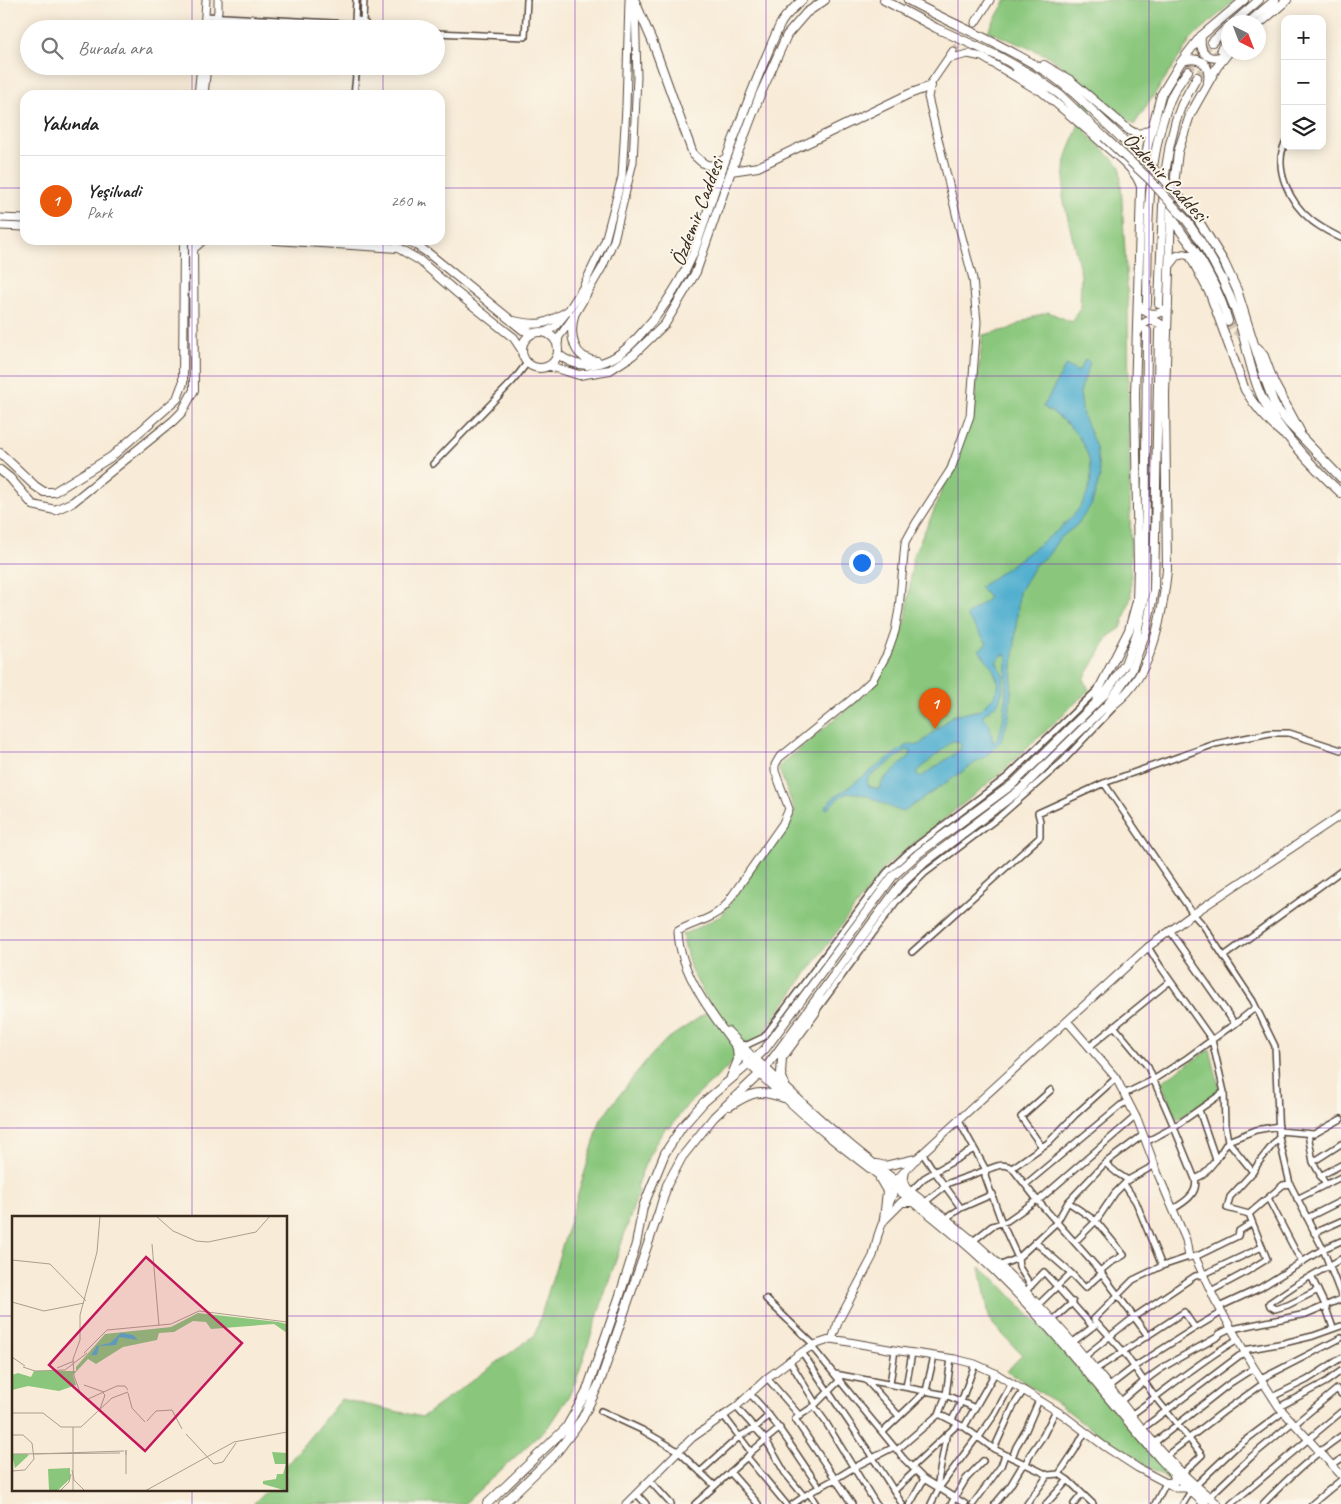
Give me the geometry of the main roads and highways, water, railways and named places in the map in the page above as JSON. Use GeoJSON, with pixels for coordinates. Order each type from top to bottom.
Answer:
{"type":"FeatureCollection","features":[{"type":"Feature","properties":{"kind":"main road"},"geometry":{"type":"LineString","coordinates":[[633,0],[653,43],[693,154],[702,163],[709,165],[715,165],[726,158]]}},
{"type":"Feature","properties":{"kind":"main road","name":"Özdemir Caddesi"},"geometry":{"type":"LineString","coordinates":[[558,354],[567,361],[581,365],[595,365],[604,362],[634,343],[669,300],[694,251],[726,158],[781,23],[802,0]]}},
{"type":"Feature","properties":{"kind":"main road","name":"Özdemir Caddesi"},"geometry":{"type":"LineString","coordinates":[[550,366],[579,375],[610,370],[633,355],[665,324],[696,272],[760,95],[787,35],[806,13],[826,0]]}},
{"type":"Feature","properties":{"kind":"main road","name":"Özdemir Caddesi"},"geometry":{"type":"LineString","coordinates":[[884,0],[936,28],[1000,57],[1035,77],[1060,95],[1149,179],[1187,221],[1215,265],[1236,312],[1254,378],[1275,419],[1300,450],[1341,493]]}},
{"type":"Feature","properties":{"kind":"main road","name":"Özdemir Caddesi"},"geometry":{"type":"LineString","coordinates":[[909,0],[939,17],[1000,45],[1041,68],[1066,86],[1163,178],[1195,215],[1220,254],[1237,290],[1275,406],[1289,424],[1341,478]]}},
{"type":"Feature","properties":{"kind":"main road"},"geometry":{"type":"LineString","coordinates":[[1096,704],[1100,687],[1106,680],[1130,630],[1136,601],[1138,565],[1135,396],[1141,189],[1148,144],[1161,95],[1181,62],[1202,36],[1244,0]]}},
{"type":"Feature","properties":{"kind":"main road"},"geometry":{"type":"LineString","coordinates":[[1242,15],[1259,0]]}},
{"type":"Feature","properties":{"kind":"main road"},"geometry":{"type":"LineString","coordinates":[[1257,15],[1274,0]]}},
{"type":"Feature","properties":{"kind":"main road"},"geometry":{"type":"LineString","coordinates":[[1266,18],[1287,0]]}},
{"type":"Feature","properties":{"kind":"main road"},"geometry":{"type":"LineString","coordinates":[[1212,42],[1221,34]]}},
{"type":"Feature","properties":{"kind":"main road"},"geometry":{"type":"LineString","coordinates":[[1202,36],[1200,45],[1204,53],[1211,58],[1221,57]]}},
{"type":"Feature","properties":{"kind":"main road"},"geometry":{"type":"LineString","coordinates":[[1000,45],[1025,53],[1070,80],[1135,134],[1144,133],[1152,128]]}},
{"type":"Feature","properties":{"kind":"main road"},"geometry":{"type":"LineString","coordinates":[[1000,57],[1060,105],[1135,174],[1141,189]]}},
{"type":"Feature","properties":{"kind":"main road"},"geometry":{"type":"LineString","coordinates":[[1181,62],[1189,58],[1198,60],[1205,65],[1209,74],[1207,83]]}},
{"type":"Feature","properties":{"kind":"main road"},"geometry":{"type":"LineString","coordinates":[[1099,714],[1119,702],[1143,668],[1155,640],[1164,598],[1167,570],[1165,394],[1171,210],[1178,152],[1190,115],[1207,83],[1222,60]]}},
{"type":"Feature","properties":{"kind":"main road"},"geometry":{"type":"LineString","coordinates":[[1147,304],[1151,180],[1159,138],[1170,98],[1188,71]]}},
{"type":"Feature","properties":{"kind":"main road"},"geometry":{"type":"LineString","coordinates":[[1159,304],[1164,180],[1168,153],[1182,104],[1197,78]]}},
{"type":"Feature","properties":{"kind":"main road"},"geometry":{"type":"LineString","coordinates":[[731,171],[758,167],[909,94],[931,86]]}},
{"type":"Feature","properties":{"kind":"main road"},"geometry":{"type":"LineString","coordinates":[[1171,210],[1174,221],[1208,272],[1225,309],[1228,321]]}},
{"type":"Feature","properties":{"kind":"main road"},"geometry":{"type":"LineString","coordinates":[[0,454],[35,486],[44,492],[54,492],[111,457],[177,399],[183,382],[189,245]]}},
{"type":"Feature","properties":{"kind":"main road"},"geometry":{"type":"LineString","coordinates":[[0,470],[10,478],[32,505],[55,510],[73,502],[182,412],[194,390],[189,245]]}},
{"type":"Feature","properties":{"kind":"main road"},"geometry":{"type":"LineString","coordinates":[[352,245],[398,248],[419,260],[514,338],[522,350],[523,357],[527,363],[533,367],[540,368],[550,366],[555,361],[558,354],[558,344],[554,337],[545,332],[534,333],[523,330],[416,245]]}},
{"type":"Feature","properties":{"kind":"main road"},"geometry":{"type":"LineString","coordinates":[[1170,265],[1177,256],[1184,254],[1190,256],[1210,294],[1245,390],[1266,420],[1300,450]]}},
{"type":"Feature","properties":{"kind":"main road"},"geometry":{"type":"LineString","coordinates":[[1138,304],[1144,312],[1152,314],[1158,314],[1168,307]]}},
{"type":"Feature","properties":{"kind":"main road"},"geometry":{"type":"LineString","coordinates":[[511,320],[528,324],[549,323],[571,314],[572,338],[578,353],[588,361],[604,362]]}},
{"type":"Feature","properties":{"kind":"main road"},"geometry":{"type":"LineString","coordinates":[[1137,334],[1140,326],[1148,321],[1156,321],[1167,332]]}},
{"type":"Feature","properties":{"kind":"main road"},"geometry":{"type":"LineString","coordinates":[[488,1504],[566,1428],[586,1393],[636,1244],[643,1207],[665,1153],[682,1127],[704,1102],[765,1049],[893,876],[919,853],[1013,784],[1096,704],[1125,664],[1137,633],[1145,592],[1147,331]]}},
{"type":"Feature","properties":{"kind":"main road"},"geometry":{"type":"LineString","coordinates":[[503,1504],[556,1452],[582,1419],[600,1382],[667,1185],[682,1157],[714,1117],[763,1071],[900,885],[925,862],[1020,790],[1099,714],[1131,671],[1146,632],[1154,590],[1159,331]]}},
{"type":"Feature","properties":{"kind":"main road"},"geometry":{"type":"LineString","coordinates":[[522,350],[526,340],[534,333]]}},
{"type":"Feature","properties":{"kind":"main road"},"geometry":{"type":"LineString","coordinates":[[1258,348],[1264,356],[1274,383],[1297,426],[1313,450]]}},
{"type":"Feature","properties":{"kind":"main road"},"geometry":{"type":"LineString","coordinates":[[786,1090],[782,1074],[782,1058],[815,1013],[822,991]]}},
{"type":"Feature","properties":{"kind":"main road"},"geometry":{"type":"LineString","coordinates":[[729,1082],[738,1060],[739,1046]]}},
{"type":"Feature","properties":{"kind":"main road"},"geometry":{"type":"LineString","coordinates":[[752,1062],[847,1143],[871,1161],[914,1202],[968,1246],[1030,1306],[1173,1473],[1204,1502],[1217,1504]]}},
{"type":"Feature","properties":{"kind":"main road"},"geometry":{"type":"LineString","coordinates":[[763,1071],[788,1100],[824,1132],[877,1174],[909,1191],[1028,1289],[1038,1305],[1182,1474],[1191,1488]]}},
{"type":"Feature","properties":{"kind":"main road"},"geometry":{"type":"LineString","coordinates":[[714,1117],[754,1093],[770,1093],[788,1100]]}},
{"type":"Feature","properties":{"kind":"main road"},"geometry":{"type":"LineString","coordinates":[[871,1161],[885,1166],[920,1157]]}},
{"type":"Feature","properties":{"kind":"main road"},"geometry":{"type":"LineString","coordinates":[[905,1171],[903,1182],[909,1191]]}},
{"type":"Feature","properties":{"kind":"main road"},"geometry":{"type":"LineString","coordinates":[[877,1174],[887,1191],[884,1220],[902,1202],[914,1202]]}},
{"type":"Feature","properties":{"kind":"main road"},"geometry":{"type":"LineString","coordinates":[[1166,1483],[1173,1483],[1175,1477],[1173,1473]]}},
{"type":"Feature","properties":{"kind":"water"},"geometry":{"type":"Polygon","coordinates":[[[1085,360],[1090,363],[1080,392],[1083,416],[1096,447],[1100,477],[1092,504],[1077,525],[1059,539],[1049,554],[1035,565],[1019,592],[1009,717],[1001,741],[987,755],[903,812],[855,793],[846,794],[837,799],[828,809],[825,808],[832,799],[904,747],[911,744],[919,745],[952,716],[980,710],[994,696],[999,684],[992,667],[979,650],[987,643],[966,616],[989,598],[980,587],[1067,522],[1085,498],[1090,485],[1091,470],[1084,445],[1070,426],[1043,407],[1066,365],[1078,372],[1085,360]],[[1004,654],[996,661],[1004,675],[1003,690],[998,703],[982,716],[990,725],[993,743],[1001,729],[1005,707],[1007,656],[1004,654]],[[952,741],[917,772],[917,775],[921,777],[960,750],[961,745],[957,741],[952,741]],[[907,750],[868,778],[869,786],[880,788],[883,780],[910,756],[911,751],[907,750]]]}},
{"type":"Feature","properties":{"kind":"tunnel"},"geometry":{"type":"LineString","coordinates":[[953,51],[975,23]]}},
{"type":"Feature","properties":{"kind":"tunnel"},"geometry":{"type":"LineString","coordinates":[[1188,71],[1212,42]]}},
{"type":"Feature","properties":{"kind":"tunnel"},"geometry":{"type":"LineString","coordinates":[[1197,77],[1221,49]]}},
{"type":"Feature","properties":{"kind":"tunnel"},"geometry":{"type":"LineString","coordinates":[[1228,321],[1233,329],[1257,347]]}},
{"type":"Feature","properties":{"kind":"place","name":"Yeşilvadi"},"geometry":{"type":"Point","coordinates":[935,729]}}]}
